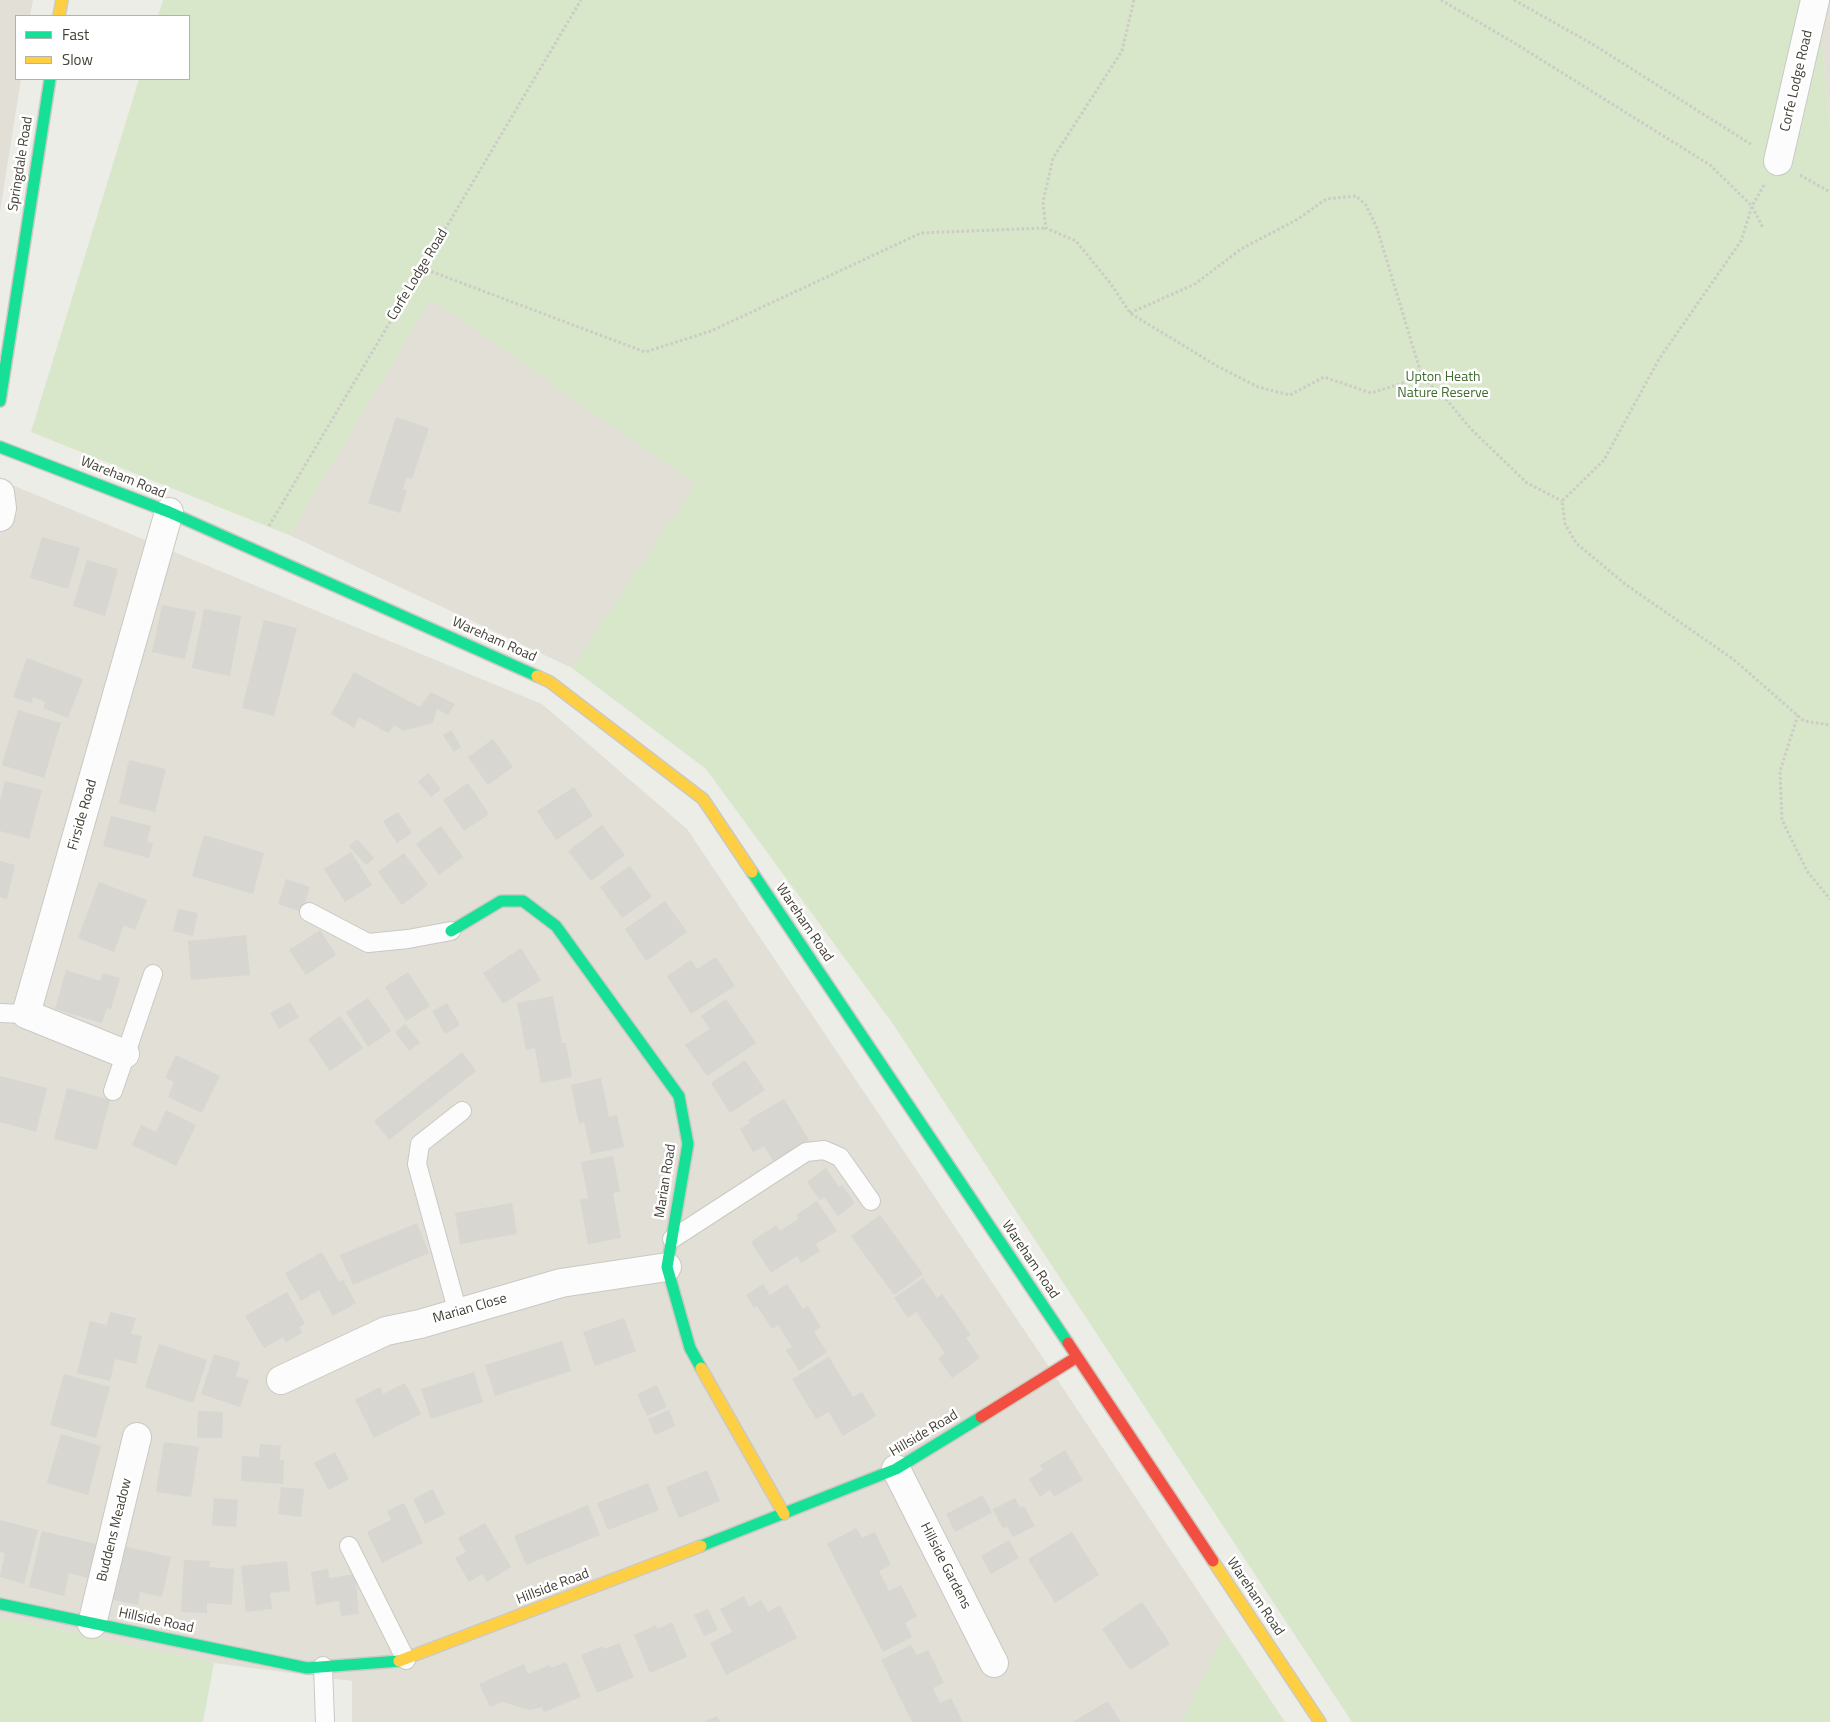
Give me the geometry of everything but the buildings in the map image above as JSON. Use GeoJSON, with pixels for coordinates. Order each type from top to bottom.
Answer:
{"type":"FeatureCollection","features":[{"type":"Feature","properties":{"kind":"street"},"geometry":{"type":"LineString","coordinates":[[59,15],[62,0]]}},
{"type":"Feature","properties":{"kind":"street","name":"Corfe Lodge Road"},"geometry":{"type":"LineString","coordinates":[[1778,161],[1815,0]]}},
{"type":"Feature","properties":{"kind":"street","name":"Springdale Road"},"geometry":{"type":"LineString","coordinates":[[0,401],[50,80]]}},
{"type":"Feature","properties":{"kind":"street","name":"Wareham Road"},"geometry":{"type":"LineString","coordinates":[[0,447],[169,512],[550,682],[702,799],[1320,1722]]}},
{"type":"Feature","properties":{"kind":"street"},"geometry":{"type":"LineString","coordinates":[[0,493],[2,508],[0,517]]}},
{"type":"Feature","properties":{"kind":"street","name":"Firside Road"},"geometry":{"type":"LineString","coordinates":[[125,1054],[13,1013],[169,512]]}},
{"type":"Feature","properties":{"kind":"street","name":"Marian Road"},"geometry":{"type":"LineString","coordinates":[[451,931],[501,901],[523,901],[556,926],[679,1096],[688,1144],[668,1267],[690,1348],[784,1514]]}},
{"type":"Feature","properties":{"kind":"street","name":"Marian Close"},"geometry":{"type":"LineString","coordinates":[[281,1380],[386,1331],[420,1324],[562,1282],[668,1267]]}},
{"type":"Feature","properties":{"kind":"street","name":"Hillside Road"},"geometry":{"type":"LineString","coordinates":[[0,1604],[307,1668],[406,1660],[896,1469],[1077,1357]]}},
{"type":"Feature","properties":{"kind":"street","name":"Buddens Meadow"},"geometry":{"type":"LineString","coordinates":[[92,1624],[137,1437]]}},
{"type":"Feature","properties":{"kind":"street","name":"Hillside Gardens"},"geometry":{"type":"LineString","coordinates":[[896,1469],[994,1663]]}},
{"type":"Feature","properties":{"kind":"lane"},"geometry":{"type":"LineString","coordinates":[[309,912],[368,943],[408,939],[451,931]]}},
{"type":"Feature","properties":{"kind":"lane"},"geometry":{"type":"LineString","coordinates":[[113,1091],[153,974]]}},
{"type":"Feature","properties":{"kind":"lane"},"geometry":{"type":"LineString","coordinates":[[458,1313],[417,1164],[420,1144],[462,1111]]}},
{"type":"Feature","properties":{"kind":"lane"},"geometry":{"type":"LineString","coordinates":[[672,1239],[806,1152],[824,1150],[840,1157],[871,1201]]}},
{"type":"Feature","properties":{"kind":"lane"},"geometry":{"type":"LineString","coordinates":[[348,1546],[406,1660]]}},
{"type":"Feature","properties":{"kind":"lane"},"geometry":{"type":"LineString","coordinates":[[323,1666],[325,1722]]}},
{"type":"Feature","properties":{"kind":"path","name":"Corfe Lodge Road"},"geometry":{"type":"LineString","coordinates":[[255,550],[581,0]]}},
{"type":"Feature","properties":{"kind":"path"},"geometry":{"type":"LineString","coordinates":[[1046,228],[1043,202],[1053,158],[1122,51],[1134,0]]}},
{"type":"Feature","properties":{"kind":"path"},"geometry":{"type":"LineString","coordinates":[[1441,0],[1516,44],[1710,165],[1752,206],[1763,228]]}},
{"type":"Feature","properties":{"kind":"path"},"geometry":{"type":"LineString","coordinates":[[1514,0],[1594,45],[1830,192]]}},
{"type":"Feature","properties":{"kind":"path"},"geometry":{"type":"LineString","coordinates":[[1562,501],[1604,460],[1659,359],[1741,241],[1752,206],[1778,161]]}},
{"type":"Feature","properties":{"kind":"path"},"geometry":{"type":"LineString","coordinates":[[1130,313],[1195,284],[1241,249],[1298,219],[1326,199],[1356,196],[1366,205],[1377,228],[1422,377],[1446,399],[1471,429],[1527,483],[1562,501]]}},
{"type":"Feature","properties":{"kind":"path"},"geometry":{"type":"LineString","coordinates":[[422,268],[645,352],[711,331],[921,233],[1046,228],[1076,241],[1111,284],[1130,313],[1217,366],[1258,387],[1290,395],[1324,377],[1371,392],[1422,377]]}},
{"type":"Feature","properties":{"kind":"path"},"geometry":{"type":"LineString","coordinates":[[1562,501],[1565,524],[1576,543],[1625,584],[1733,659],[1804,721],[1830,725]]}},
{"type":"Feature","properties":{"kind":"path"},"geometry":{"type":"LineString","coordinates":[[1798,715],[1780,771],[1782,820],[1807,871],[1830,899]]}},
{"type":"Feature","properties":{"kind":"shaded area"},"geometry":{"type":"Polygon","coordinates":[[[0,0],[33,0],[30,15],[15,15],[15,80],[21,80],[0,212],[0,0]]]}},
{"type":"Feature","properties":{"kind":"shaded area"},"geometry":{"type":"Polygon","coordinates":[[[1818,0],[1830,0],[1830,127],[1818,0]]]}},
{"type":"Feature","properties":{"kind":"shaded area"},"geometry":{"type":"Polygon","coordinates":[[[431,299],[695,484],[572,668],[289,535],[431,299]]]}},
{"type":"Feature","properties":{"kind":"shaded area"},"geometry":{"type":"Polygon","coordinates":[[[0,480],[542,704],[687,829],[1226,1633],[1182,1722],[352,1722],[352,1681],[214,1663],[0,1617],[0,480]]]}},
{"type":"Feature","properties":{"kind":"green space","name":"Upton Heath Nature Reserve"},"geometry":{"type":"Polygon","coordinates":[[[163,0],[1818,0],[1830,127],[1830,1722],[1352,1722],[893,1024],[706,769],[572,668],[695,484],[431,299],[289,535],[31,432],[139,80],[190,80],[190,15],[158,15],[163,0]]]}},
{"type":"Feature","properties":{"kind":"green space"},"geometry":{"type":"Polygon","coordinates":[[[0,1617],[214,1663],[203,1722],[0,1722],[0,1617]]]}},
{"type":"Feature","properties":{"kind":"green space"},"geometry":{"type":"Polygon","coordinates":[[[1226,1633],[1285,1722],[1182,1722],[1226,1633]]]}},
{"type":"Feature","properties":{"kind":"traffic: fast"},"geometry":{"type":"LineString","coordinates":[[0,401],[50,80]]}},
{"type":"Feature","properties":{"kind":"traffic: fast"},"geometry":{"type":"LineString","coordinates":[[0,447],[169,512],[537,676]]}},
{"type":"Feature","properties":{"kind":"traffic: fast"},"geometry":{"type":"LineString","coordinates":[[752,872],[1068,1343]]}},
{"type":"Feature","properties":{"kind":"traffic: fast"},"geometry":{"type":"LineString","coordinates":[[451,931],[501,901],[523,901],[556,926],[679,1096],[688,1144],[667,1267],[690,1348],[701,1368]]}},
{"type":"Feature","properties":{"kind":"traffic: fast"},"geometry":{"type":"LineString","coordinates":[[701,1546],[896,1469],[981,1417]]}},
{"type":"Feature","properties":{"kind":"traffic: fast"},"geometry":{"type":"LineString","coordinates":[[0,1604],[307,1668],[399,1661]]}},
{"type":"Feature","properties":{"kind":"traffic: slow"},"geometry":{"type":"LineString","coordinates":[[59,15],[62,0]]}},
{"type":"Feature","properties":{"kind":"traffic: slow"},"geometry":{"type":"LineString","coordinates":[[537,676],[550,682],[703,799],[752,872]]}},
{"type":"Feature","properties":{"kind":"traffic: slow"},"geometry":{"type":"LineString","coordinates":[[701,1368],[784,1514]]}},
{"type":"Feature","properties":{"kind":"traffic: slow"},"geometry":{"type":"LineString","coordinates":[[399,1661],[701,1546]]}},
{"type":"Feature","properties":{"kind":"traffic: slow"},"geometry":{"type":"LineString","coordinates":[[1213,1561],[1320,1722]]}},
{"type":"Feature","properties":{"kind":"traffic: jam"},"geometry":{"type":"LineString","coordinates":[[1068,1343],[1213,1561]]}},
{"type":"Feature","properties":{"kind":"traffic: jam"},"geometry":{"type":"LineString","coordinates":[[981,1417],[1077,1357]]}}]}
